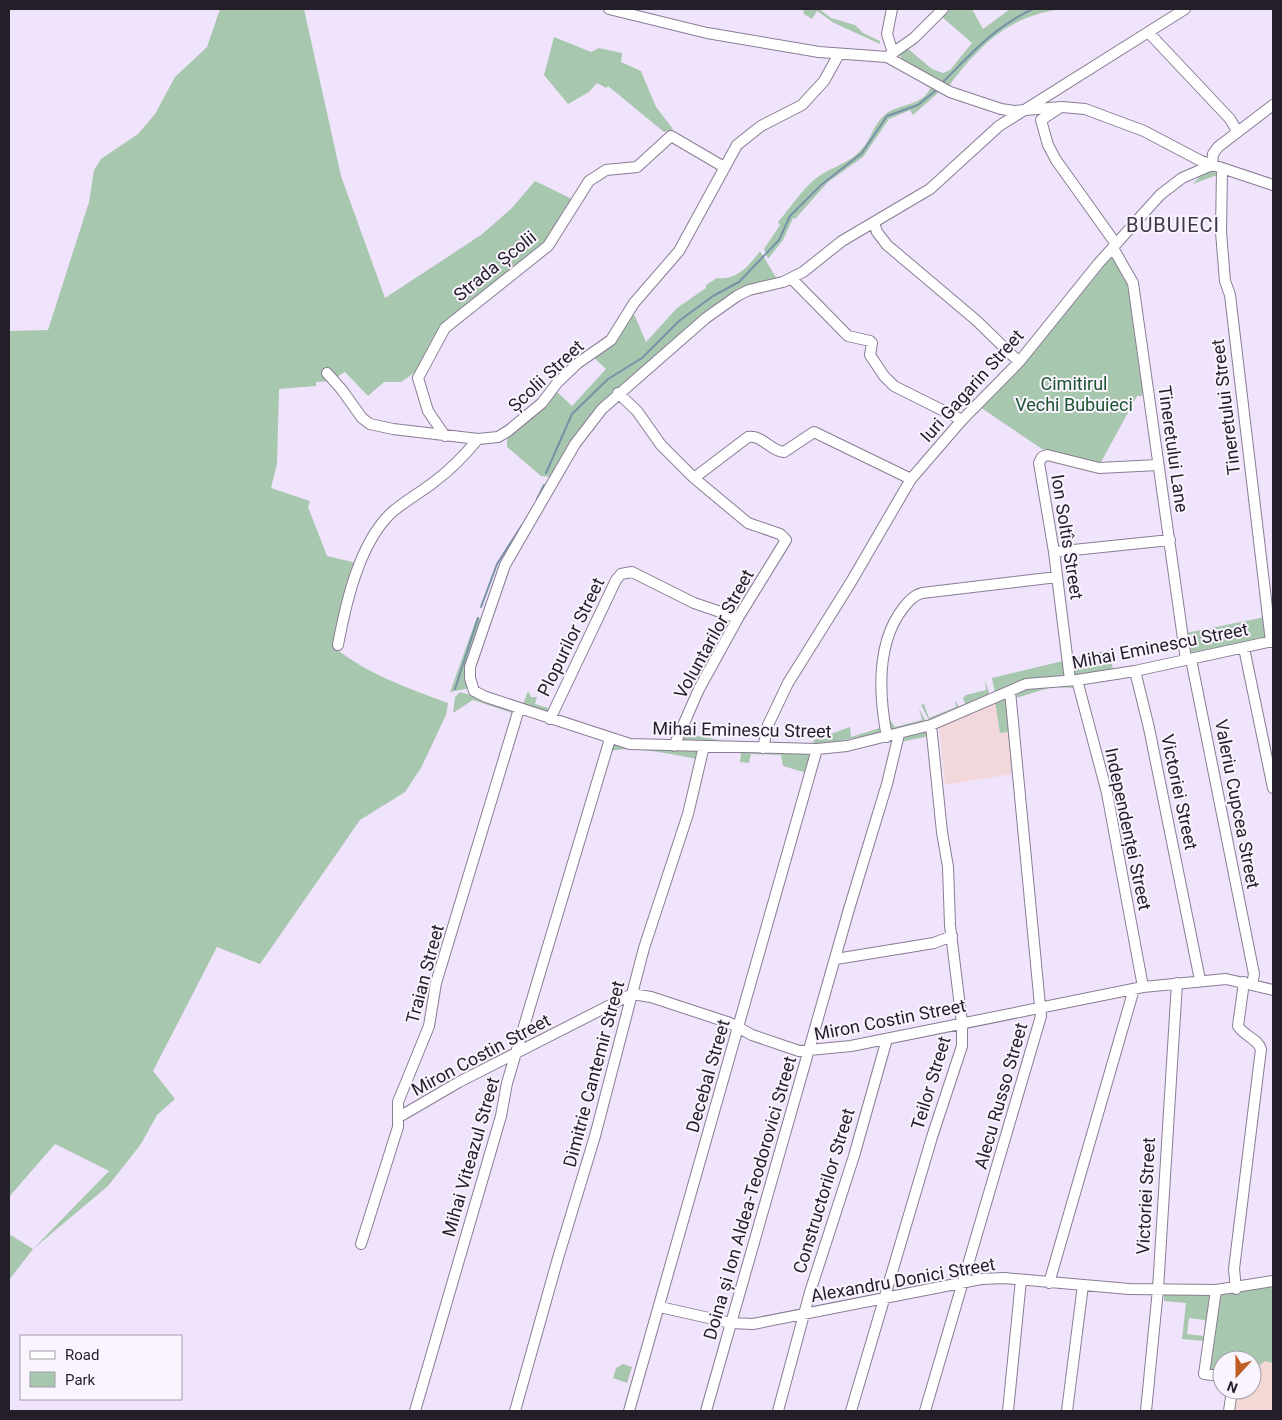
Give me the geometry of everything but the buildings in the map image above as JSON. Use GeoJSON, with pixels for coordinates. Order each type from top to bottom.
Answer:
{"type":"FeatureCollection","features":[{"type":"Feature","properties":{"kind":"street"},"geometry":{"type":"LineString","coordinates":[[609,9],[707,33],[839,54],[890,56],[950,92],[1001,109],[1062,106],[1085,109],[1125,122],[1212,165],[1273,185]]}},
{"type":"Feature","properties":{"kind":"street"},"geometry":{"type":"LineString","coordinates":[[890,56],[887,34],[892,9]]}},
{"type":"Feature","properties":{"kind":"street"},"geometry":{"type":"LineString","coordinates":[[890,56],[914,38],[943,9]]}},
{"type":"Feature","properties":{"kind":"street"},"geometry":{"type":"LineString","coordinates":[[911,479],[814,432],[784,452],[778,452],[761,440],[748,437],[694,478],[661,444],[637,411],[618,393],[706,318],[737,296],[749,290],[791,278],[804,272],[842,241],[874,224],[930,189],[999,126],[1185,9]]}},
{"type":"Feature","properties":{"kind":"street"},"geometry":{"type":"LineString","coordinates":[[1149,33],[1230,119],[1237,131]]}},
{"type":"Feature","properties":{"kind":"street","name":"Școlii Street"},"geometry":{"type":"LineString","coordinates":[[478,439],[498,437],[522,421],[542,403],[557,382],[578,363],[611,340],[634,303],[679,251],[737,145],[745,136],[802,105],[824,81],[839,54]]}},
{"type":"Feature","properties":{"kind":"street"},"geometry":{"type":"LineString","coordinates":[[1212,165],[1213,154],[1237,131],[1273,105]]}},
{"type":"Feature","properties":{"kind":"street","name":"Tineretului Lane"},"geometry":{"type":"LineString","coordinates":[[1062,106],[1041,120],[1048,145],[1056,160],[1114,246],[1133,281],[1158,465],[1188,659]]}},
{"type":"Feature","properties":{"kind":"street","name":"Strada Școlii"},"geometry":{"type":"LineString","coordinates":[[445,436],[428,411],[418,378],[445,328],[548,246],[589,181],[606,170],[637,167],[671,136],[724,167]]}},
{"type":"Feature","properties":{"kind":"street","name":"Iuri Gagarin Street"},"geometry":{"type":"LineString","coordinates":[[763,748],[768,725],[788,683],[851,582],[911,479],[962,420],[1019,362],[1114,246],[1160,195],[1182,178],[1212,165]]}},
{"type":"Feature","properties":{"kind":"street","name":"Tineretului Street"},"geometry":{"type":"LineString","coordinates":[[1222,169],[1223,262],[1230,295],[1272,641]]}},
{"type":"Feature","properties":{"kind":"street"},"geometry":{"type":"LineString","coordinates":[[874,224],[877,232],[887,245],[977,321],[1019,362]]}},
{"type":"Feature","properties":{"kind":"street"},"geometry":{"type":"LineString","coordinates":[[791,278],[848,336],[872,343],[870,355],[884,376],[894,386],[962,420]]}},
{"type":"Feature","properties":{"kind":"street"},"geometry":{"type":"LineString","coordinates":[[327,373],[362,418],[370,424],[445,436],[478,439]]}},
{"type":"Feature","properties":{"kind":"street","name":"Mihai Eminescu Street"},"geometry":{"type":"LineString","coordinates":[[618,393],[602,409],[575,444],[504,565],[470,667],[470,678],[474,691],[486,697],[630,744],[818,749],[847,746],[931,725],[1035,682],[1074,680],[1135,671],[1272,641]]}},
{"type":"Feature","properties":{"kind":"street"},"geometry":{"type":"LineString","coordinates":[[338,645],[345,608],[368,545],[379,527],[392,512],[456,464],[478,439]]}},
{"type":"Feature","properties":{"kind":"street","name":"Ion Soltîs Street"},"geometry":{"type":"LineString","coordinates":[[1074,680],[1039,463],[1042,457],[1047,455],[1099,468],[1158,465]]}},
{"type":"Feature","properties":{"kind":"street","name":"Voluntarilor Street"},"geometry":{"type":"LineString","coordinates":[[674,746],[700,689],[738,618],[786,540],[780,534],[748,524],[694,478]]}},
{"type":"Feature","properties":{"kind":"street"},"geometry":{"type":"LineString","coordinates":[[1054,552],[1170,540]]}},
{"type":"Feature","properties":{"kind":"street","name":"Plopurilor Street"},"geometry":{"type":"LineString","coordinates":[[550,719],[616,580],[626,572],[632,572],[694,603],[738,618]]}},
{"type":"Feature","properties":{"kind":"street"},"geometry":{"type":"LineString","coordinates":[[887,737],[882,706],[885,655],[897,619],[911,599],[922,593],[1057,577]]}},
{"type":"Feature","properties":{"kind":"street"},"geometry":{"type":"LineString","coordinates":[[1244,648],[1273,788]]}},
{"type":"Feature","properties":{"kind":"street","name":"Valeriu Cupcea Street"},"geometry":{"type":"LineString","coordinates":[[1188,659],[1254,974],[1248,984],[1238,1026],[1242,1032],[1259,1043],[1262,1049],[1234,1269],[1236,1288]]}},
{"type":"Feature","properties":{"kind":"street","name":"Victoriei Street"},"geometry":{"type":"LineString","coordinates":[[1135,671],[1149,728],[1200,980]]}},
{"type":"Feature","properties":{"kind":"street","name":"Independenței Street"},"geometry":{"type":"LineString","coordinates":[[1048,1283],[1138,988],[1109,802],[1074,680]]}},
{"type":"Feature","properties":{"kind":"street","name":"Alecu Russo Street"},"geometry":{"type":"LineString","coordinates":[[925,1411],[1038,1028],[1041,1007],[1010,691]]}},
{"type":"Feature","properties":{"kind":"street","name":"Traian Street"},"geometry":{"type":"LineString","coordinates":[[361,1244],[398,1127],[398,1102],[429,1026],[436,983],[519,709]]}},
{"type":"Feature","properties":{"kind":"street","name":"Teilor Street"},"geometry":{"type":"LineString","coordinates":[[851,1411],[962,1046],[962,1023],[952,936],[948,867],[942,832],[931,725]]}},
{"type":"Feature","properties":{"kind":"street","name":"Doina și Ion Aldea-Teodorovici Street"},"geometry":{"type":"LineString","coordinates":[[706,1411],[775,1165],[810,1052],[849,909],[887,784],[899,734]]}},
{"type":"Feature","properties":{"kind":"street","name":"Mihai Viteazul Street"},"geometry":{"type":"LineString","coordinates":[[415,1411],[501,1116],[508,1083],[610,739]]}},
{"type":"Feature","properties":{"kind":"street","name":"Dimitrie Cantemir Street"},"geometry":{"type":"LineString","coordinates":[[515,1411],[595,1136],[644,948],[688,814],[704,746]]}},
{"type":"Feature","properties":{"kind":"street","name":"Decebal Street"},"geometry":{"type":"LineString","coordinates":[[629,1411],[818,749]]}},
{"type":"Feature","properties":{"kind":"street"},"geometry":{"type":"LineString","coordinates":[[836,959],[934,943],[952,936]]}},
{"type":"Feature","properties":{"kind":"street","name":"Miron Costin Street"},"geometry":{"type":"LineString","coordinates":[[399,1117],[459,1082],[632,994],[651,997],[730,1023],[773,1043],[799,1051],[810,1052],[887,1039],[1138,988],[1200,980],[1226,979],[1273,990]]}},
{"type":"Feature","properties":{"kind":"street","name":"Victoriei Street"},"geometry":{"type":"LineString","coordinates":[[1146,1411],[1158,1288],[1177,983]]}},
{"type":"Feature","properties":{"kind":"street","name":"Constructorilor Street"},"geometry":{"type":"LineString","coordinates":[[778,1411],[824,1247],[854,1156],[887,1039]]}},
{"type":"Feature","properties":{"kind":"street","name":"Alexandru Donici Street"},"geometry":{"type":"LineString","coordinates":[[660,1306],[731,1323],[753,1324],[981,1279],[1216,1290],[1273,1281]]}},
{"type":"Feature","properties":{"kind":"street"},"geometry":{"type":"LineString","coordinates":[[1008,1411],[1021,1280]]}},
{"type":"Feature","properties":{"kind":"street"},"geometry":{"type":"LineString","coordinates":[[1067,1411],[1083,1285]]}},
{"type":"Feature","properties":{"kind":"street"},"geometry":{"type":"LineString","coordinates":[[1212,1375],[1204,1374],[1216,1290]]}},
{"type":"Feature","properties":{"kind":"shaded area"},"geometry":{"type":"Polygon","coordinates":[[[995,702],[1000,733],[1008,732],[1012,774],[945,785],[939,725],[995,702]]]}},
{"type":"Feature","properties":{"kind":"shaded area"},"geometry":{"type":"Polygon","coordinates":[[[1265,1361],[1273,1363],[1273,1411],[1233,1411],[1235,1400],[1262,1400],[1262,1364],[1265,1361]]]}},
{"type":"Feature","properties":{"kind":"green space"},"geometry":{"type":"Polygon","coordinates":[[[220,9],[304,9],[341,176],[385,298],[481,235],[511,209],[535,181],[572,199],[552,237],[443,324],[420,369],[401,382],[384,382],[368,396],[345,372],[330,381],[316,382],[316,386],[279,389],[277,464],[271,488],[310,501],[308,507],[327,556],[357,563],[335,648],[348,658],[375,673],[448,703],[446,715],[421,768],[405,792],[360,820],[260,964],[217,947],[153,1071],[175,1099],[157,1115],[141,1144],[108,1186],[33,1249],[109,1171],[55,1144],[9,1197],[9,331],[48,330],[89,202],[94,170],[101,159],[138,134],[155,114],[175,77],[207,47],[220,9]]]}},
{"type":"Feature","properties":{"kind":"green space"},"geometry":{"type":"Polygon","coordinates":[[[803,9],[819,9],[831,18],[855,25],[863,33],[880,41],[880,44],[834,23],[817,11],[812,19],[804,14],[803,9]]]}},
{"type":"Feature","properties":{"kind":"green space"},"geometry":{"type":"Polygon","coordinates":[[[948,9],[972,9],[983,29],[1010,9],[1062,9],[1026,18],[997,35],[972,58],[948,87],[913,69],[902,59],[899,53],[906,47],[932,69],[943,73],[950,70],[972,43],[942,17],[948,9]]]}},
{"type":"Feature","properties":{"kind":"green space"},"geometry":{"type":"Polygon","coordinates":[[[554,37],[591,52],[599,48],[622,53],[621,62],[641,71],[656,107],[673,129],[664,132],[608,86],[606,88],[597,83],[589,92],[568,104],[544,75],[554,37]]]}},
{"type":"Feature","properties":{"kind":"green space"},"geometry":{"type":"Polygon","coordinates":[[[931,86],[940,91],[913,115],[910,110],[889,119],[863,157],[828,182],[795,219],[793,218],[783,240],[768,259],[764,249],[780,225],[778,222],[805,189],[820,175],[848,161],[858,153],[866,144],[882,117],[893,110],[918,101],[928,92],[931,86]]]}},
{"type":"Feature","properties":{"kind":"green space"},"geometry":{"type":"Polygon","coordinates":[[[1214,170],[1217,175],[1193,184],[1202,174],[1214,170]]]}},
{"type":"Feature","properties":{"kind":"green space"},"geometry":{"type":"Polygon","coordinates":[[[760,251],[777,279],[739,289],[714,307],[574,439],[550,477],[541,476],[507,447],[507,438],[543,404],[554,389],[572,406],[606,369],[592,356],[632,315],[635,316],[646,342],[677,308],[717,278],[730,277],[742,271],[760,251]]]}},
{"type":"Feature","properties":{"kind":"green space","name":"Cimitirul Vechi Bubuieci"},"geometry":{"type":"Polygon","coordinates":[[[1111,255],[1130,280],[1145,382],[1142,396],[1137,396],[1100,464],[1042,449],[980,407],[1098,269],[1101,270],[1105,265],[1103,263],[1111,255]]]}},
{"type":"Feature","properties":{"kind":"green space"},"geometry":{"type":"Polygon","coordinates":[[[477,617],[482,620],[470,688],[450,692],[477,617]]]}},
{"type":"Feature","properties":{"kind":"green space"},"geometry":{"type":"Polygon","coordinates":[[[1265,617],[1268,637],[1190,653],[1186,633],[1265,617]]]}},
{"type":"Feature","properties":{"kind":"green space"},"geometry":{"type":"Polygon","coordinates":[[[1109,650],[1113,669],[1074,675],[1072,659],[1109,650]]]}},
{"type":"Feature","properties":{"kind":"green space"},"geometry":{"type":"Polygon","coordinates":[[[1063,661],[1065,678],[995,693],[992,678],[1063,661]]]}},
{"type":"Feature","properties":{"kind":"green space"},"geometry":{"type":"Polygon","coordinates":[[[985,680],[990,696],[966,707],[963,698],[966,695],[986,690],[985,680]]]}},
{"type":"Feature","properties":{"kind":"green space"},"geometry":{"type":"Polygon","coordinates":[[[1073,683],[1076,688],[1052,687],[1016,698],[1018,691],[1073,683]]]}},
{"type":"Feature","properties":{"kind":"green space"},"geometry":{"type":"Polygon","coordinates":[[[528,691],[531,697],[537,697],[535,704],[551,709],[549,713],[523,704],[528,691]]]}},
{"type":"Feature","properties":{"kind":"green space"},"geometry":{"type":"Polygon","coordinates":[[[460,692],[492,701],[512,711],[512,713],[473,700],[453,713],[455,697],[460,692]]]}},
{"type":"Feature","properties":{"kind":"green space"},"geometry":{"type":"Polygon","coordinates":[[[1007,698],[1016,774],[1012,774],[1008,732],[1000,733],[995,702],[1007,698]]]}},
{"type":"Feature","properties":{"kind":"green space"},"geometry":{"type":"Polygon","coordinates":[[[955,700],[960,709],[930,722],[921,705],[924,704],[929,718],[956,707],[955,700]]]}},
{"type":"Feature","properties":{"kind":"green space"},"geometry":{"type":"Polygon","coordinates":[[[919,708],[927,724],[890,731],[888,717],[895,727],[922,720],[919,708]]]}},
{"type":"Feature","properties":{"kind":"green space"},"geometry":{"type":"Polygon","coordinates":[[[850,727],[851,737],[880,728],[881,733],[813,744],[814,740],[850,727]]]}},
{"type":"Feature","properties":{"kind":"green space"},"geometry":{"type":"Polygon","coordinates":[[[685,728],[688,729],[687,734],[724,741],[684,741],[685,728]]]}},
{"type":"Feature","properties":{"kind":"green space"},"geometry":{"type":"Polygon","coordinates":[[[926,731],[930,736],[900,742],[902,737],[926,731]]]}},
{"type":"Feature","properties":{"kind":"green space"},"geometry":{"type":"Polygon","coordinates":[[[614,745],[638,749],[698,751],[698,759],[626,749],[608,753],[614,745]]]}},
{"type":"Feature","properties":{"kind":"green space"},"geometry":{"type":"Polygon","coordinates":[[[711,751],[810,753],[812,757],[807,773],[783,766],[781,755],[751,754],[749,763],[740,762],[741,752],[711,751]]]}},
{"type":"Feature","properties":{"kind":"green space"},"geometry":{"type":"Polygon","coordinates":[[[9,1234],[33,1249],[9,1280],[9,1234]]]}},
{"type":"Feature","properties":{"kind":"green space"},"geometry":{"type":"Polygon","coordinates":[[[1260,1286],[1273,1286],[1273,1363],[1265,1361],[1262,1364],[1262,1350],[1212,1350],[1212,1373],[1207,1372],[1218,1296],[1260,1286]]]}},
{"type":"Feature","properties":{"kind":"green space"},"geometry":{"type":"Polygon","coordinates":[[[1164,1291],[1210,1292],[1205,1341],[1182,1339],[1186,1303],[1164,1301],[1164,1291]],[[1189,1318],[1187,1334],[1204,1336],[1205,1320],[1189,1318]]]}},
{"type":"Feature","properties":{"kind":"green space"},"geometry":{"type":"Polygon","coordinates":[[[623,1364],[632,1367],[627,1383],[613,1378],[616,1368],[623,1364]]]}},
{"type":"Feature","properties":{"kind":"waterway"},"geometry":{"type":"LineString","coordinates":[[943,82],[974,50],[995,32],[1033,9]]}},
{"type":"Feature","properties":{"kind":"waterway"},"geometry":{"type":"LineString","coordinates":[[546,473],[572,414],[608,379],[642,358],[679,321],[713,296],[739,282],[779,240],[790,216],[821,185],[862,153],[887,116],[918,105],[935,91]]}},
{"type":"Feature","properties":{"kind":"waterway"},"geometry":{"type":"LineString","coordinates":[[537,499],[544,485]]}},
{"type":"Feature","properties":{"kind":"waterway"},"geometry":{"type":"LineString","coordinates":[[481,607],[497,564],[522,525]]}},
{"type":"Feature","properties":{"kind":"waterway"},"geometry":{"type":"LineString","coordinates":[[455,689],[478,618]]}},
{"type":"Feature","properties":{"kind":"district","name":"BUBUIECI"},"geometry":{"type":"Point","coordinates":[1173,225]}}]}
